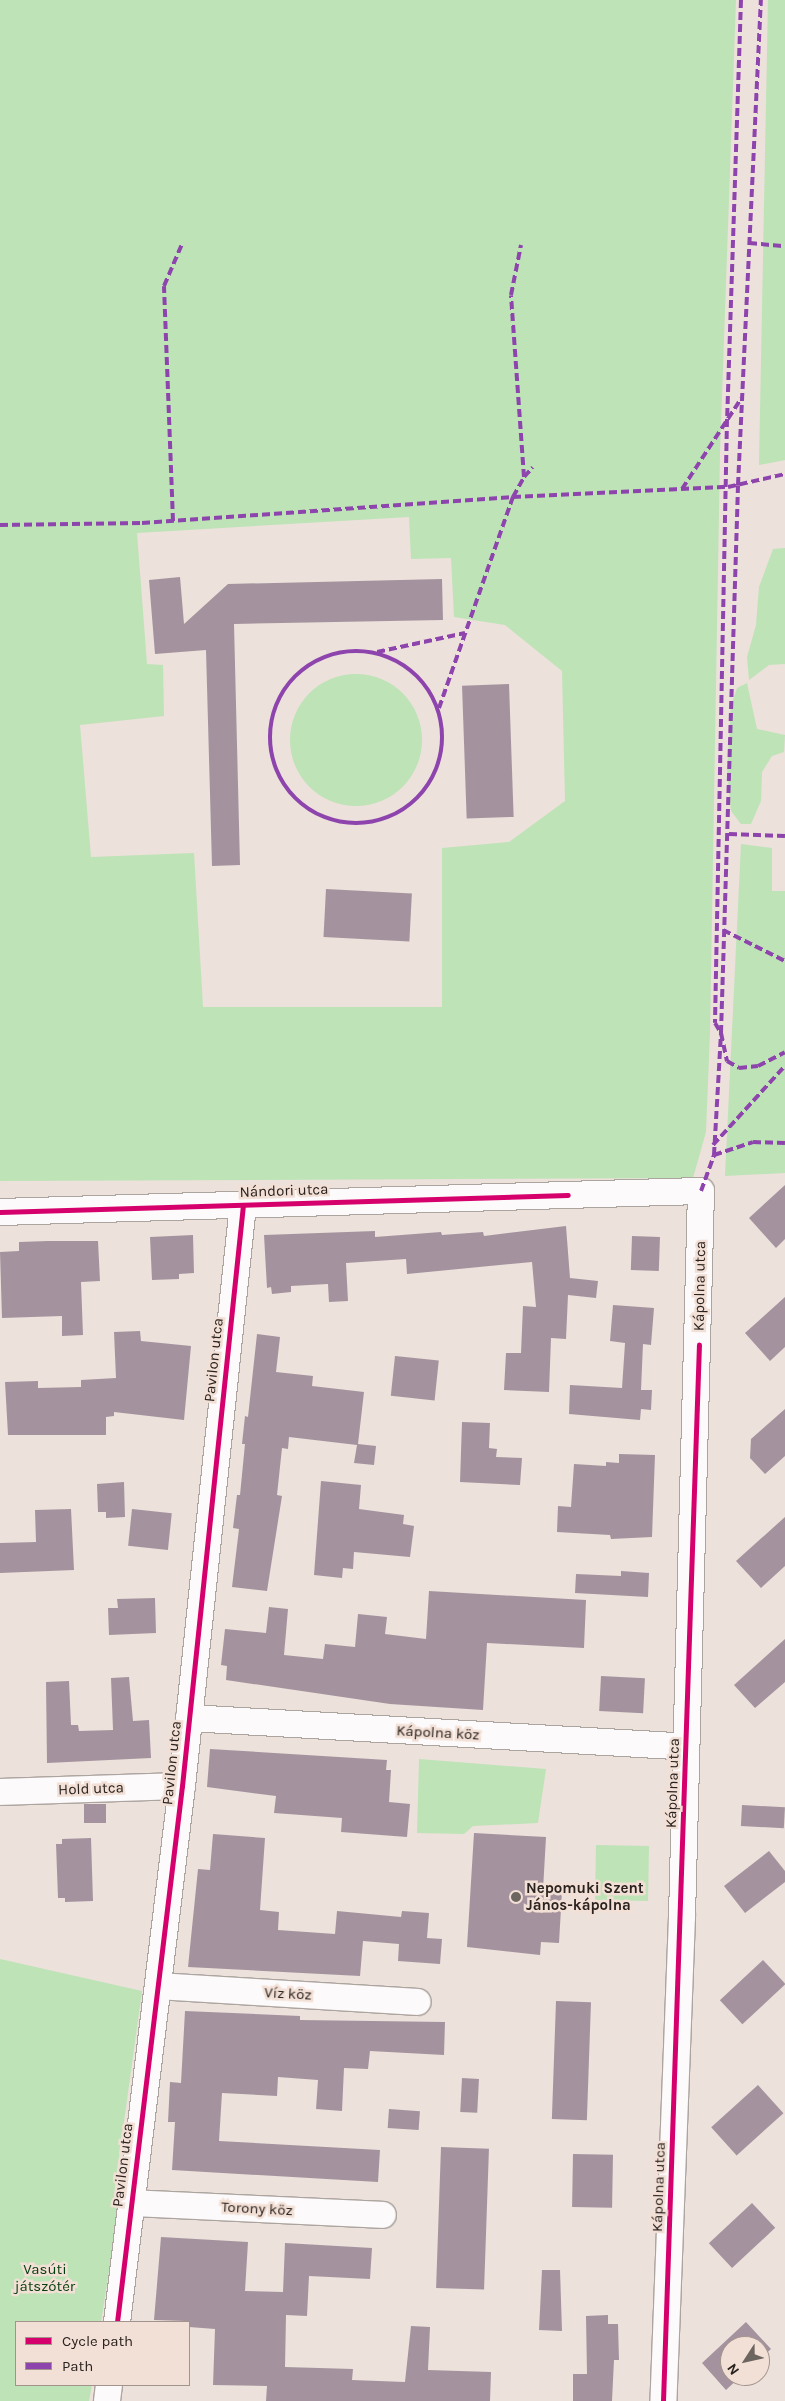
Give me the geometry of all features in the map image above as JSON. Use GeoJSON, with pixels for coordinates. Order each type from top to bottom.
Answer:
{"type":"FeatureCollection","features":[{"type":"Feature","properties":{"kind":"street","name":"Nándori utca"},"geometry":{"type":"LineString","coordinates":[[0,1212],[701,1191]]}},
{"type":"Feature","properties":{"kind":"street","name":"Kápolna utca"},"geometry":{"type":"LineString","coordinates":[[663,2401],[686,1747],[701,1191]]}},
{"type":"Feature","properties":{"kind":"street","name":"Pavilon utca"},"geometry":{"type":"LineString","coordinates":[[117,2321],[182,1786],[243,1205]]}},
{"type":"Feature","properties":{"kind":"street","name":"Kápolna köz"},"geometry":{"type":"LineString","coordinates":[[189,1718],[686,1747]]}},
{"type":"Feature","properties":{"kind":"street","name":"Hold utca"},"geometry":{"type":"LineString","coordinates":[[0,1792],[182,1786]]}},
{"type":"Feature","properties":{"kind":"street","name":"Víz köz"},"geometry":{"type":"LineString","coordinates":[[158,1986],[418,2002]]}},
{"type":"Feature","properties":{"kind":"street","name":"Torony köz"},"geometry":{"type":"LineString","coordinates":[[131,2203],[384,2216]]}},
{"type":"Feature","properties":{"kind":"street"},"geometry":{"type":"LineString","coordinates":[[107,2401],[109,2386]]}},
{"type":"Feature","properties":{"kind":"green space"},"geometry":{"type":"Polygon","coordinates":[[[0,0],[736,0],[720,453],[710,1032],[706,1132],[693,1178],[0,1181],[0,0]],[[409,517],[137,533],[147,664],[163,665],[164,716],[80,725],[91,857],[194,853],[203,1007],[442,1007],[442,848],[509,842],[565,801],[562,671],[505,625],[454,617],[451,558],[411,559],[409,517]]]}},
{"type":"Feature","properties":{"kind":"green space"},"geometry":{"type":"Polygon","coordinates":[[[768,0],[785,0],[785,460],[759,465],[768,0]]]}},
{"type":"Feature","properties":{"kind":"green space"},"geometry":{"type":"Polygon","coordinates":[[[785,548],[785,664],[769,665],[749,680],[747,657],[756,625],[759,587],[773,549],[785,548]]]}},
{"type":"Feature","properties":{"kind":"green space"},"geometry":{"type":"Polygon","coordinates":[[[356,674],[381,679],[393,685],[411,703],[417,715],[422,740],[417,765],[411,777],[393,795],[381,801],[356,806],[331,801],[319,795],[301,777],[295,765],[290,740],[295,715],[301,703],[319,685],[331,679],[356,674]]]}},
{"type":"Feature","properties":{"kind":"green space"},"geometry":{"type":"Polygon","coordinates":[[[747,683],[757,729],[785,735],[784,752],[772,756],[762,772],[761,801],[751,824],[741,824],[731,811],[727,771],[731,706],[737,688],[747,683]]]}},
{"type":"Feature","properties":{"kind":"green space"},"geometry":{"type":"Polygon","coordinates":[[[741,844],[772,848],[772,891],[785,891],[785,1173],[725,1176],[741,844]]]}},
{"type":"Feature","properties":{"kind":"green space"},"geometry":{"type":"Polygon","coordinates":[[[419,1759],[546,1769],[538,1823],[473,1826],[464,1834],[417,1833],[419,1759]]]}},
{"type":"Feature","properties":{"kind":"green space"},"geometry":{"type":"Polygon","coordinates":[[[596,1845],[649,1846],[648,1901],[595,1900],[596,1845]]]}},
{"type":"Feature","properties":{"kind":"green space","name":"Vasúti játszótér"},"geometry":{"type":"Polygon","coordinates":[[[0,1959],[142,1991],[115,2187],[122,2188],[101,2321],[15,2321],[15,2386],[92,2386],[89,2401],[0,2401],[0,1959]]]}},
{"type":"Feature","properties":{"kind":"building"},"geometry":{"type":"Polygon","coordinates":[[[180,577],[184,624],[228,584],[442,579],[443,620],[234,624],[240,865],[212,866],[206,650],[155,654],[149,580],[180,577]]]}},
{"type":"Feature","properties":{"kind":"building"},"geometry":{"type":"Polygon","coordinates":[[[509,684],[514,817],[467,819],[462,686],[509,684]]]}},
{"type":"Feature","properties":{"kind":"building"},"geometry":{"type":"Polygon","coordinates":[[[326,889],[412,894],[409,941],[323,937],[326,889]]]}},
{"type":"Feature","properties":{"kind":"building"},"geometry":{"type":"Polygon","coordinates":[[[785,1185],[785,1239],[776,1248],[749,1218],[785,1185]]]}},
{"type":"Feature","properties":{"kind":"building"},"geometry":{"type":"Polygon","coordinates":[[[566,1226],[570,1278],[598,1281],[596,1298],[568,1295],[566,1339],[551,1338],[549,1392],[504,1390],[506,1353],[521,1353],[523,1306],[536,1307],[532,1262],[407,1274],[406,1259],[346,1263],[348,1301],[329,1302],[328,1284],[291,1286],[291,1292],[272,1294],[271,1287],[267,1288],[264,1235],[375,1231],[375,1237],[441,1232],[442,1235],[483,1232],[484,1236],[566,1226]]]}},
{"type":"Feature","properties":{"kind":"building"},"geometry":{"type":"Polygon","coordinates":[[[193,1235],[194,1273],[179,1274],[179,1279],[152,1280],[150,1237],[193,1235]]]}},
{"type":"Feature","properties":{"kind":"building"},"geometry":{"type":"Polygon","coordinates":[[[632,1236],[660,1237],[659,1271],[631,1270],[632,1236]]]}},
{"type":"Feature","properties":{"kind":"building"},"geometry":{"type":"Polygon","coordinates":[[[98,1241],[100,1281],[81,1282],[83,1335],[62,1336],[62,1316],[2,1318],[0,1252],[19,1251],[19,1242],[98,1241]]]}},
{"type":"Feature","properties":{"kind":"building"},"geometry":{"type":"Polygon","coordinates":[[[785,1297],[785,1347],[770,1361],[745,1333],[785,1297]]]}},
{"type":"Feature","properties":{"kind":"building"},"geometry":{"type":"Polygon","coordinates":[[[613,1305],[654,1308],[651,1345],[643,1344],[641,1390],[652,1390],[651,1410],[641,1409],[640,1420],[569,1414],[570,1385],[622,1388],[625,1343],[610,1341],[613,1305]]]}},
{"type":"Feature","properties":{"kind":"building"},"geometry":{"type":"Polygon","coordinates":[[[140,1331],[141,1341],[191,1346],[184,1420],[114,1412],[114,1416],[106,1417],[106,1435],[8,1435],[5,1382],[38,1381],[38,1388],[81,1387],[81,1380],[116,1378],[114,1332],[140,1331]]]}},
{"type":"Feature","properties":{"kind":"building"},"geometry":{"type":"Polygon","coordinates":[[[257,1334],[280,1337],[276,1372],[313,1376],[312,1386],[364,1392],[358,1444],[376,1446],[374,1465],[354,1463],[357,1445],[289,1437],[288,1449],[282,1448],[277,1495],[282,1496],[267,1591],[232,1587],[239,1529],[233,1528],[237,1495],[240,1495],[245,1444],[242,1444],[245,1416],[248,1417],[257,1334]]]}},
{"type":"Feature","properties":{"kind":"building"},"geometry":{"type":"Polygon","coordinates":[[[395,1356],[439,1361],[435,1400],[391,1396],[395,1356]]]}},
{"type":"Feature","properties":{"kind":"building"},"geometry":{"type":"Polygon","coordinates":[[[785,1409],[785,1456],[765,1474],[750,1458],[751,1439],[785,1409]]]}},
{"type":"Feature","properties":{"kind":"building"},"geometry":{"type":"Polygon","coordinates":[[[462,1422],[490,1423],[489,1448],[497,1449],[496,1457],[522,1458],[520,1485],[460,1482],[462,1422]]]}},
{"type":"Feature","properties":{"kind":"building"},"geometry":{"type":"Polygon","coordinates":[[[619,1454],[655,1455],[652,1537],[611,1539],[610,1535],[557,1532],[558,1506],[571,1507],[574,1464],[606,1466],[606,1462],[619,1463],[619,1454]]]}},
{"type":"Feature","properties":{"kind":"building"},"geometry":{"type":"Polygon","coordinates":[[[321,1481],[361,1485],[359,1509],[404,1515],[403,1524],[414,1526],[410,1557],[354,1552],[353,1569],[343,1568],[342,1578],[314,1575],[321,1481]]]}},
{"type":"Feature","properties":{"kind":"building"},"geometry":{"type":"Polygon","coordinates":[[[124,1482],[125,1517],[106,1518],[106,1512],[98,1512],[97,1484],[124,1482]]]}},
{"type":"Feature","properties":{"kind":"building"},"geometry":{"type":"Polygon","coordinates":[[[71,1509],[74,1570],[0,1573],[0,1543],[36,1542],[35,1510],[71,1509]]]}},
{"type":"Feature","properties":{"kind":"building"},"geometry":{"type":"Polygon","coordinates":[[[132,1509],[172,1513],[168,1550],[128,1546],[132,1509]]]}},
{"type":"Feature","properties":{"kind":"building"},"geometry":{"type":"Polygon","coordinates":[[[785,1517],[785,1566],[761,1588],[736,1561],[785,1517]]]}},
{"type":"Feature","properties":{"kind":"building"},"geometry":{"type":"Polygon","coordinates":[[[621,1571],[649,1573],[648,1597],[575,1593],[576,1574],[621,1576],[621,1571]]]}},
{"type":"Feature","properties":{"kind":"building"},"geometry":{"type":"Polygon","coordinates":[[[429,1591],[586,1600],[584,1648],[487,1643],[483,1710],[390,1704],[226,1680],[227,1666],[221,1665],[225,1629],[266,1633],[269,1607],[288,1609],[284,1655],[323,1659],[325,1644],[355,1647],[358,1614],[387,1617],[385,1634],[426,1639],[429,1591]]]}},
{"type":"Feature","properties":{"kind":"building"},"geometry":{"type":"Polygon","coordinates":[[[155,1598],[156,1633],[109,1635],[108,1608],[118,1608],[117,1599],[155,1598]]]}},
{"type":"Feature","properties":{"kind":"building"},"geometry":{"type":"Polygon","coordinates":[[[785,1639],[785,1682],[755,1708],[734,1685],[785,1639]]]}},
{"type":"Feature","properties":{"kind":"building"},"geometry":{"type":"Polygon","coordinates":[[[601,1676],[645,1678],[643,1713],[599,1711],[601,1676]]]}},
{"type":"Feature","properties":{"kind":"building"},"geometry":{"type":"Polygon","coordinates":[[[129,1677],[133,1721],[149,1720],[151,1758],[47,1763],[46,1682],[69,1681],[71,1725],[78,1725],[79,1731],[113,1730],[111,1678],[129,1677]]]}},
{"type":"Feature","properties":{"kind":"building"},"geometry":{"type":"Polygon","coordinates":[[[210,1749],[387,1760],[386,1770],[391,1770],[389,1802],[410,1804],[407,1837],[341,1832],[342,1818],[274,1813],[276,1796],[207,1787],[210,1749]]]}},
{"type":"Feature","properties":{"kind":"building"},"geometry":{"type":"Polygon","coordinates":[[[84,1804],[106,1804],[106,1823],[84,1823],[84,1804]]]}},
{"type":"Feature","properties":{"kind":"building"},"geometry":{"type":"Polygon","coordinates":[[[742,1805],[785,1807],[784,1828],[741,1826],[742,1805]]]}},
{"type":"Feature","properties":{"kind":"building","name":"Nepomuki Szent János-kápolna"},"geometry":{"type":"Polygon","coordinates":[[[474,1833],[546,1837],[543,1890],[562,1891],[559,1943],[541,1942],[540,1955],[467,1947],[474,1833]]]}},
{"type":"Feature","properties":{"kind":"building"},"geometry":{"type":"Polygon","coordinates":[[[213,1834],[265,1838],[260,1910],[279,1912],[278,1930],[335,1934],[337,1911],[401,1917],[402,1911],[429,1913],[427,1938],[442,1939],[440,1964],[398,1961],[399,1944],[363,1941],[360,1976],[188,1967],[198,1869],[210,1870],[213,1834]]]}},
{"type":"Feature","properties":{"kind":"building"},"geometry":{"type":"Polygon","coordinates":[[[91,1838],[93,1901],[65,1902],[65,1898],[58,1898],[56,1844],[62,1844],[62,1839],[91,1838]]]}},
{"type":"Feature","properties":{"kind":"building"},"geometry":{"type":"Polygon","coordinates":[[[769,1851],[785,1871],[785,1882],[745,1913],[724,1886],[769,1851]]]}},
{"type":"Feature","properties":{"kind":"building"},"geometry":{"type":"Polygon","coordinates":[[[763,1960],[785,1985],[742,2024],[720,2000],[763,1960]]]}},
{"type":"Feature","properties":{"kind":"building"},"geometry":{"type":"Polygon","coordinates":[[[556,2001],[591,2002],[587,2120],[552,2119],[556,2001]]]}},
{"type":"Feature","properties":{"kind":"building"},"geometry":{"type":"Polygon","coordinates":[[[185,2011],[300,2016],[300,2020],[445,2022],[444,2055],[370,2051],[368,2069],[344,2068],[342,2111],[316,2109],[318,2080],[278,2077],[277,2096],[222,2093],[219,2141],[380,2150],[378,2182],[172,2170],[175,2122],[168,2122],[170,2082],[181,2083],[185,2011]]]}},
{"type":"Feature","properties":{"kind":"building"},"geometry":{"type":"Polygon","coordinates":[[[462,2078],[479,2079],[477,2113],[460,2112],[462,2078]]]}},
{"type":"Feature","properties":{"kind":"building"},"geometry":{"type":"Polygon","coordinates":[[[758,2085],[783,2113],[737,2155],[711,2127],[758,2085]]]}},
{"type":"Feature","properties":{"kind":"building"},"geometry":{"type":"Polygon","coordinates":[[[389,2109],[420,2111],[419,2130],[388,2128],[389,2109]]]}},
{"type":"Feature","properties":{"kind":"building"},"geometry":{"type":"Polygon","coordinates":[[[441,2147],[489,2149],[484,2290],[436,2288],[441,2147]]]}},
{"type":"Feature","properties":{"kind":"building"},"geometry":{"type":"Polygon","coordinates":[[[573,2154],[613,2155],[612,2208],[572,2207],[573,2154]]]}},
{"type":"Feature","properties":{"kind":"building"},"geometry":{"type":"Polygon","coordinates":[[[752,2203],[775,2228],[732,2268],[709,2243],[752,2203]]]}},
{"type":"Feature","properties":{"kind":"building"},"geometry":{"type":"Polygon","coordinates":[[[161,2237],[248,2242],[245,2291],[283,2292],[285,2243],[372,2248],[370,2279],[309,2276],[307,2316],[286,2315],[285,2367],[353,2369],[352,2380],[405,2382],[411,2326],[430,2327],[428,2370],[491,2372],[490,2401],[266,2401],[267,2386],[213,2385],[215,2329],[190,2327],[190,2321],[154,2320],[161,2237]]]}},
{"type":"Feature","properties":{"kind":"building"},"geometry":{"type":"Polygon","coordinates":[[[542,2270],[560,2270],[562,2331],[539,2330],[542,2270]]]}},
{"type":"Feature","properties":{"kind":"building"},"geometry":{"type":"Polygon","coordinates":[[[608,2315],[608,2324],[618,2324],[619,2360],[614,2360],[612,2401],[573,2401],[573,2374],[587,2374],[586,2316],[608,2315]]]}},
{"type":"Feature","properties":{"kind":"building"},"geometry":{"type":"Polygon","coordinates":[[[746,2322],[759,2336],[731,2336],[746,2322]]]}},
{"type":"Feature","properties":{"kind":"building"},"geometry":{"type":"Polygon","coordinates":[[[720,2346],[720,2383],[702,2363],[720,2346]]]}},
{"type":"Feature","properties":{"kind":"building"},"geometry":{"type":"Polygon","coordinates":[[[722,2386],[730,2386],[726,2390],[722,2386]]]}},
{"type":"Feature","properties":{"kind":"marked path"},"geometry":{"type":"LineString","coordinates":[[741,0],[727,419],[715,1023],[721,1033],[727,1061],[739,1068],[758,1066],[785,1052]]}},
{"type":"Feature","properties":{"kind":"marked path"},"geometry":{"type":"LineString","coordinates":[[701,1191],[714,1155],[721,1033],[738,485],[761,0]]}},
{"type":"Feature","properties":{"kind":"marked path"},"geometry":{"type":"LineString","coordinates":[[749,243],[785,246]]}},
{"type":"Feature","properties":{"kind":"marked path"},"geometry":{"type":"LineString","coordinates":[[173,521],[164,286],[182,244]]}},
{"type":"Feature","properties":{"kind":"marked path"},"geometry":{"type":"LineString","coordinates":[[439,708],[513,497],[524,477],[511,295],[521,245]]}},
{"type":"Feature","properties":{"kind":"marked path"},"geometry":{"type":"LineString","coordinates":[[682,489],[741,399]]}},
{"type":"Feature","properties":{"kind":"marked path"},"geometry":{"type":"LineString","coordinates":[[524,477],[533,467]]}},
{"type":"Feature","properties":{"kind":"marked path"},"geometry":{"type":"LineString","coordinates":[[0,525],[142,523],[513,497],[728,487],[785,474]]}},
{"type":"Feature","properties":{"kind":"marked path"},"geometry":{"type":"LineString","coordinates":[[377,652],[465,633]]}},
{"type":"Feature","properties":{"kind":"marked path"},"geometry":{"type":"LineString","coordinates":[[348,651],[364,651],[389,657],[397,661],[411,670],[423,682],[436,704],[442,737],[436,770],[423,792],[411,804],[389,817],[364,823],[348,823],[323,817],[315,813],[301,804],[289,792],[276,770],[270,745],[270,729],[276,704],[280,696],[289,682],[301,670],[323,657],[348,651]]}},
{"type":"Feature","properties":{"kind":"marked path"},"geometry":{"type":"LineString","coordinates":[[729,834],[785,836]]}},
{"type":"Feature","properties":{"kind":"marked path"},"geometry":{"type":"LineString","coordinates":[[723,930],[785,961]]}},
{"type":"Feature","properties":{"kind":"marked path"},"geometry":{"type":"LineString","coordinates":[[713,1145],[785,1066]]}},
{"type":"Feature","properties":{"kind":"marked path"},"geometry":{"type":"LineString","coordinates":[[714,1155],[753,1142],[785,1143]]}},
{"type":"Feature","properties":{"kind":"cycle path"},"geometry":{"type":"LineString","coordinates":[[0,1212],[568,1195]]}},
{"type":"Feature","properties":{"kind":"cycle path"},"geometry":{"type":"LineString","coordinates":[[117,2321],[182,1786],[243,1205]]}},
{"type":"Feature","properties":{"kind":"cycle path"},"geometry":{"type":"LineString","coordinates":[[663,2401],[699,1345]]}},
{"type":"Feature","properties":{"kind":"place","name":"Nepomuki Szent János-kápolna"},"geometry":{"type":"Point","coordinates":[516,1897]}}]}
